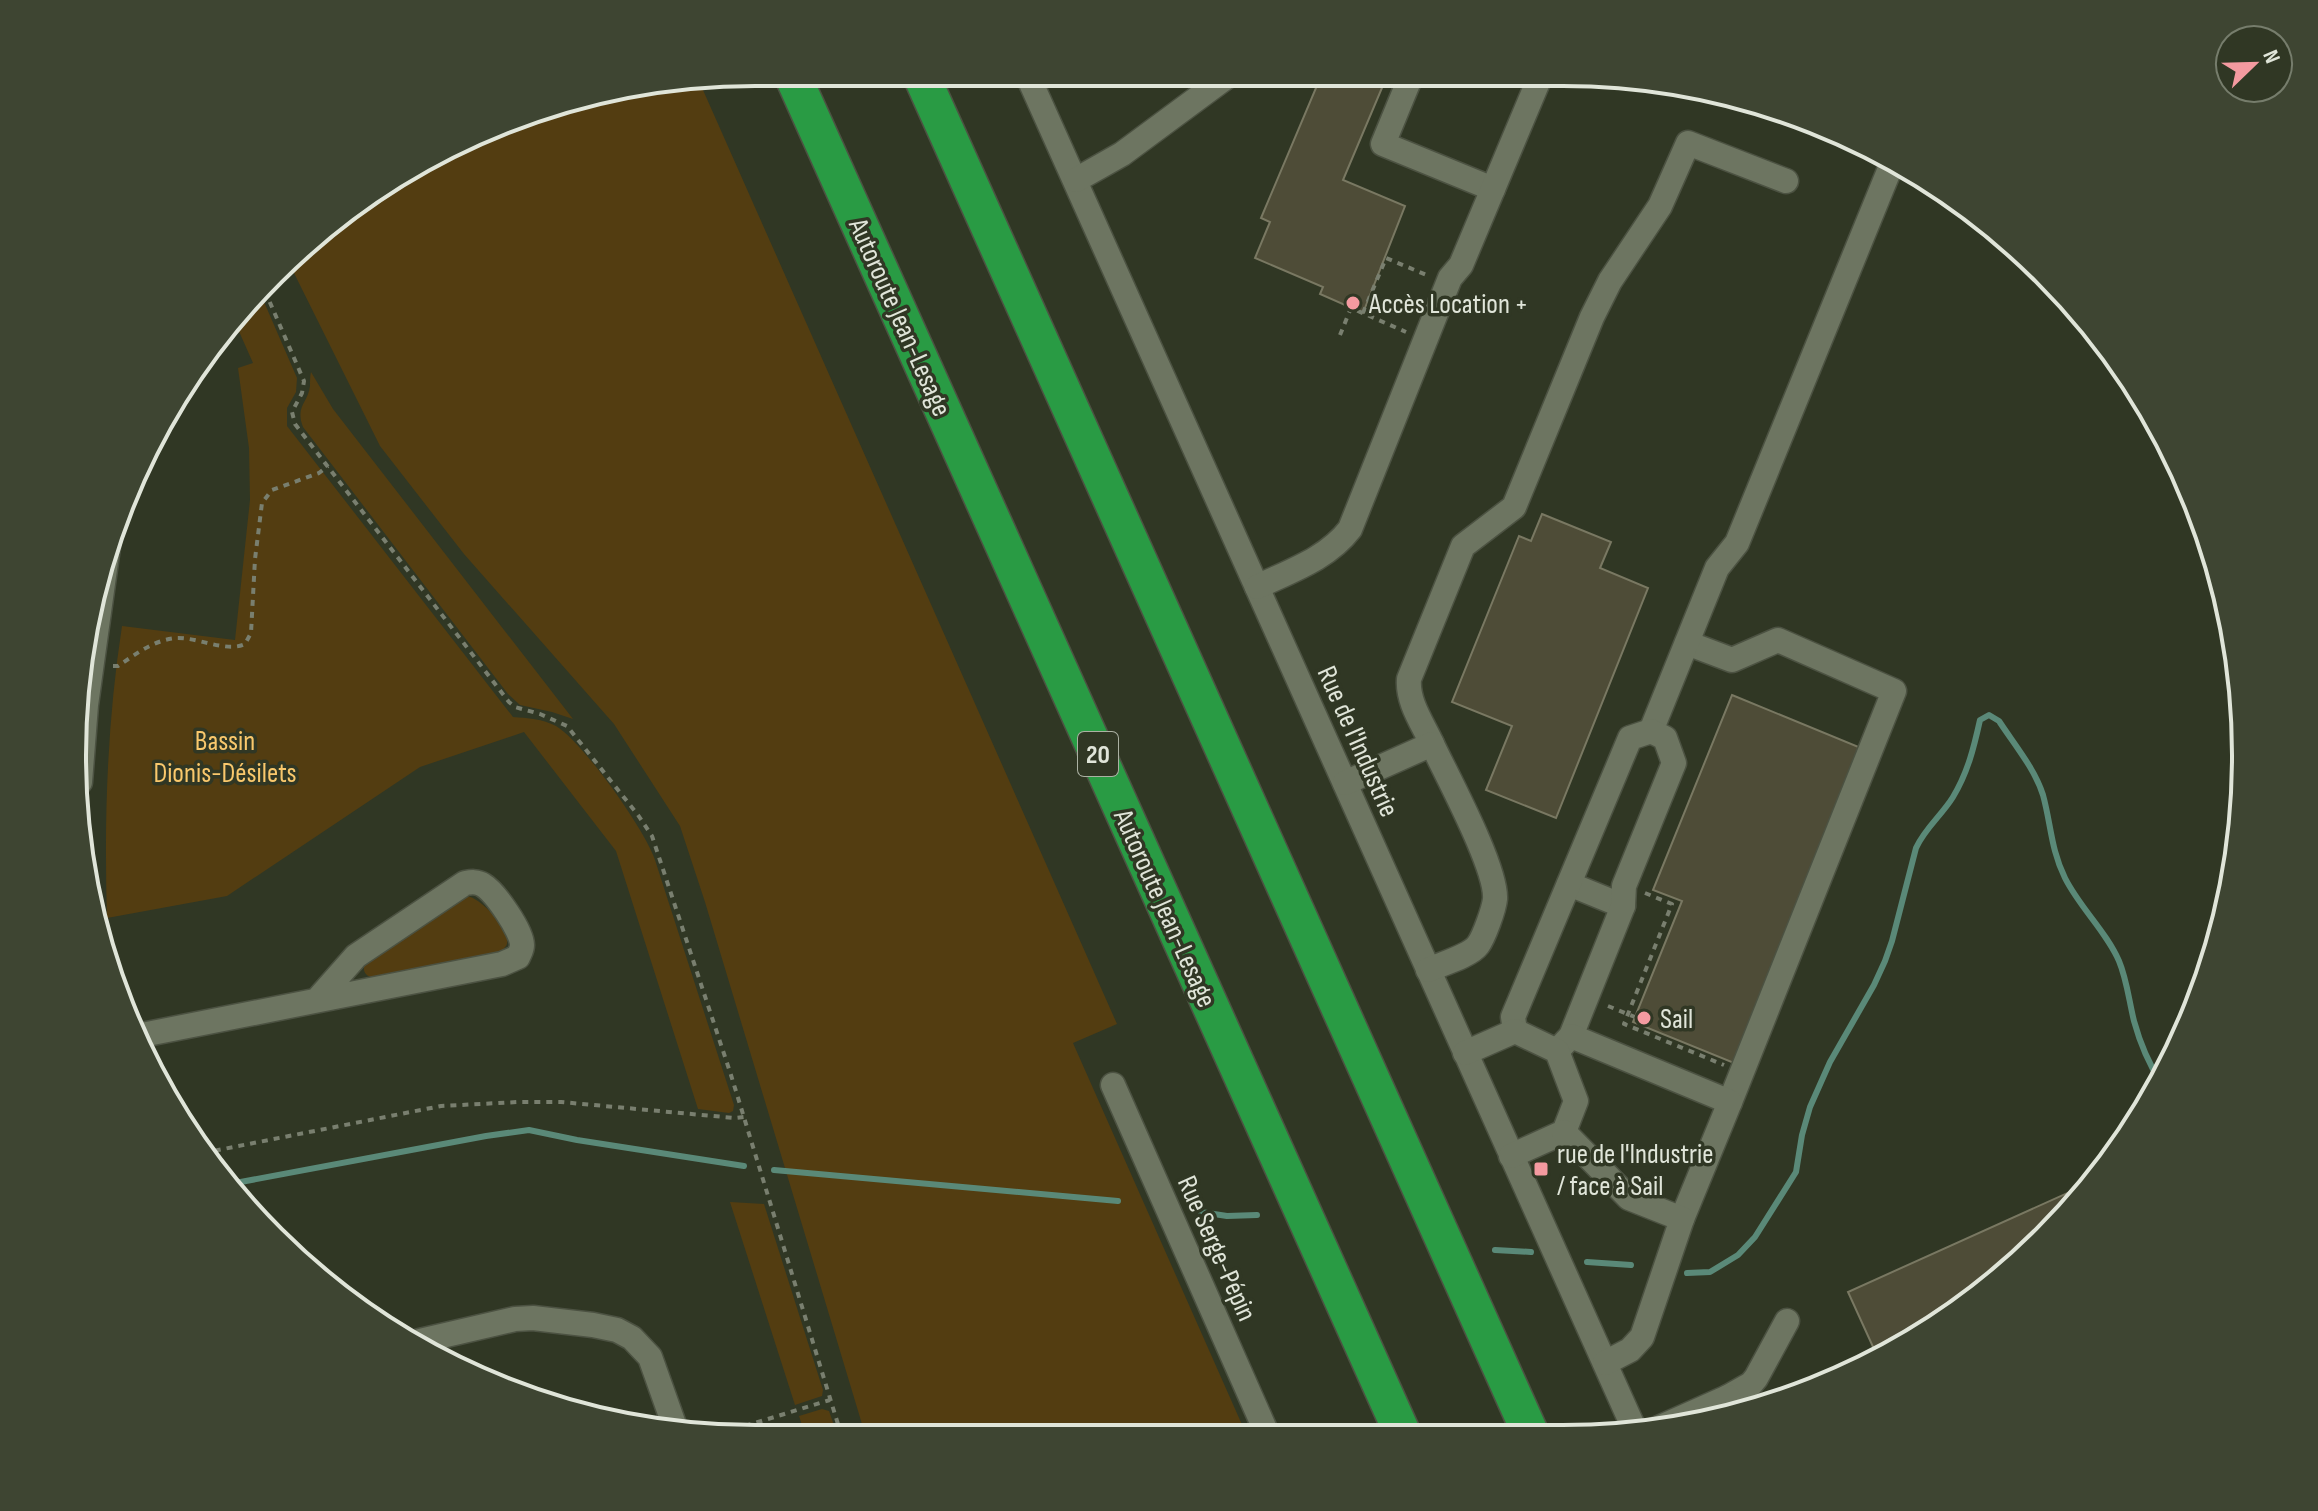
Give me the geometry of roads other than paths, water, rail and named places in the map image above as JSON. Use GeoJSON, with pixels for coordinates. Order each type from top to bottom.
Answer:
{"type":"FeatureCollection","features":[{"type":"Feature","properties":{"kind":"highway","name":"Autoroute Jean-Lesage"},"geometry":{"type":"LineString","coordinates":[[797,86],[1399,1425]]}},
{"type":"Feature","properties":{"kind":"highway"},"geometry":{"type":"LineString","coordinates":[[926,86],[1527,1425]]}},
{"type":"Feature","properties":{"kind":"street","name":"Rue de l'Industrie"},"geometry":{"type":"LineString","coordinates":[[1033,86],[1631,1421]]}},
{"type":"Feature","properties":{"kind":"street"},"geometry":{"type":"LineString","coordinates":[[1076,180],[1122,154],[1214,86]]}},
{"type":"Feature","properties":{"kind":"street"},"geometry":{"type":"LineString","coordinates":[[1407,86],[1383,144],[1493,189]]}},
{"type":"Feature","properties":{"kind":"street"},"geometry":{"type":"LineString","coordinates":[[1257,587],[1324,554],[1350,529],[1447,284],[1461,265],[1536,86]]}},
{"type":"Feature","properties":{"kind":"street"},"geometry":{"type":"LineString","coordinates":[[1428,970],[1477,947],[1495,897],[1487,863],[1408,688],[1463,546],[1514,507],[1592,317],[1610,281],[1660,206],[1688,143],[1786,181]]}},
{"type":"Feature","properties":{"kind":"street"},"geometry":{"type":"LineString","coordinates":[[1651,731],[1717,568],[1737,543],[1889,171]]}},
{"type":"Feature","properties":{"kind":"street"},"geometry":{"type":"LineString","coordinates":[[1605,1363],[1630,1350],[1642,1337],[1682,1219],[1894,691],[1778,640],[1732,660],[1687,643]]}},
{"type":"Feature","properties":{"kind":"street"},"geometry":{"type":"LineString","coordinates":[[1515,1031],[1513,1017],[1630,738],[1651,731],[1665,738],[1674,763],[1624,886],[1633,899]]}},
{"type":"Feature","properties":{"kind":"street"},"geometry":{"type":"LineString","coordinates":[[1345,783],[1432,744]]}},
{"type":"Feature","properties":{"kind":"street"},"geometry":{"type":"LineString","coordinates":[[147,1034],[511,962],[520,953],[522,940],[499,902],[485,886],[475,882],[465,883],[356,956],[318,999]]}},
{"type":"Feature","properties":{"kind":"street"},"geometry":{"type":"LineString","coordinates":[[1569,884],[1633,899]]}},
{"type":"Feature","properties":{"kind":"street"},"geometry":{"type":"LineString","coordinates":[[1511,1156],[1564,1132],[1576,1101],[1564,1043],[1633,899]]}},
{"type":"Feature","properties":{"kind":"street"},"geometry":{"type":"LineString","coordinates":[[1465,1053],[1515,1031],[1564,1043],[1730,1102]]}},
{"type":"Feature","properties":{"kind":"street","name":"Rue Serge-Pépin"},"geometry":{"type":"LineString","coordinates":[[1113,1085],[1263,1425]]}},
{"type":"Feature","properties":{"kind":"street"},"geometry":{"type":"LineString","coordinates":[[1564,1132],[1629,1198],[1682,1219]]}},
{"type":"Feature","properties":{"kind":"street"},"geometry":{"type":"LineString","coordinates":[[428,1339],[493,1323],[524,1319],[617,1330],[632,1338],[650,1357],[672,1419]]}},
{"type":"Feature","properties":{"kind":"street"},"geometry":{"type":"LineString","coordinates":[[1737,1402],[1756,1378],[1787,1321]]}},
{"type":"Feature","properties":{"kind":"waterway"},"geometry":{"type":"LineString","coordinates":[[1687,1273],[1710,1272],[1738,1255],[1755,1237],[1796,1172],[1810,1107],[1830,1062],[1885,961],[1916,848],[1958,788],[1970,759],[1980,720],[1989,715],[1999,721],[2030,766],[2039,785],[2060,868],[2119,961],[2139,1037],[2153,1069]]}},
{"type":"Feature","properties":{"kind":"waterway"},"geometry":{"type":"LineString","coordinates":[[240,1182],[529,1130],[744,1166]]}},
{"type":"Feature","properties":{"kind":"waterway"},"geometry":{"type":"LineString","coordinates":[[774,1170],[1118,1201]]}},
{"type":"Feature","properties":{"kind":"waterway"},"geometry":{"type":"LineString","coordinates":[[1201,1212],[1227,1216],[1257,1215]]}},
{"type":"Feature","properties":{"kind":"waterway"},"geometry":{"type":"LineString","coordinates":[[1495,1250],[1531,1252]]}},
{"type":"Feature","properties":{"kind":"waterway"},"geometry":{"type":"LineString","coordinates":[[1587,1262],[1631,1265]]}},
{"type":"Feature","properties":{"kind":"place","name":"Accès Location +"},"geometry":{"type":"Point","coordinates":[1353,303]}},
{"type":"Feature","properties":{"kind":"place","name":"Sail"},"geometry":{"type":"Point","coordinates":[1644,1018]}},
{"type":"Feature","properties":{"kind":"place","name":"rue de l'Industrie / face à Sail"},"geometry":{"type":"Point","coordinates":[1541,1169]}},
{"type":"Feature","properties":{"kind":"park label","name":"Bassin Dionis-Désilets"},"geometry":{"type":"Point","coordinates":[225,756]}}]}
